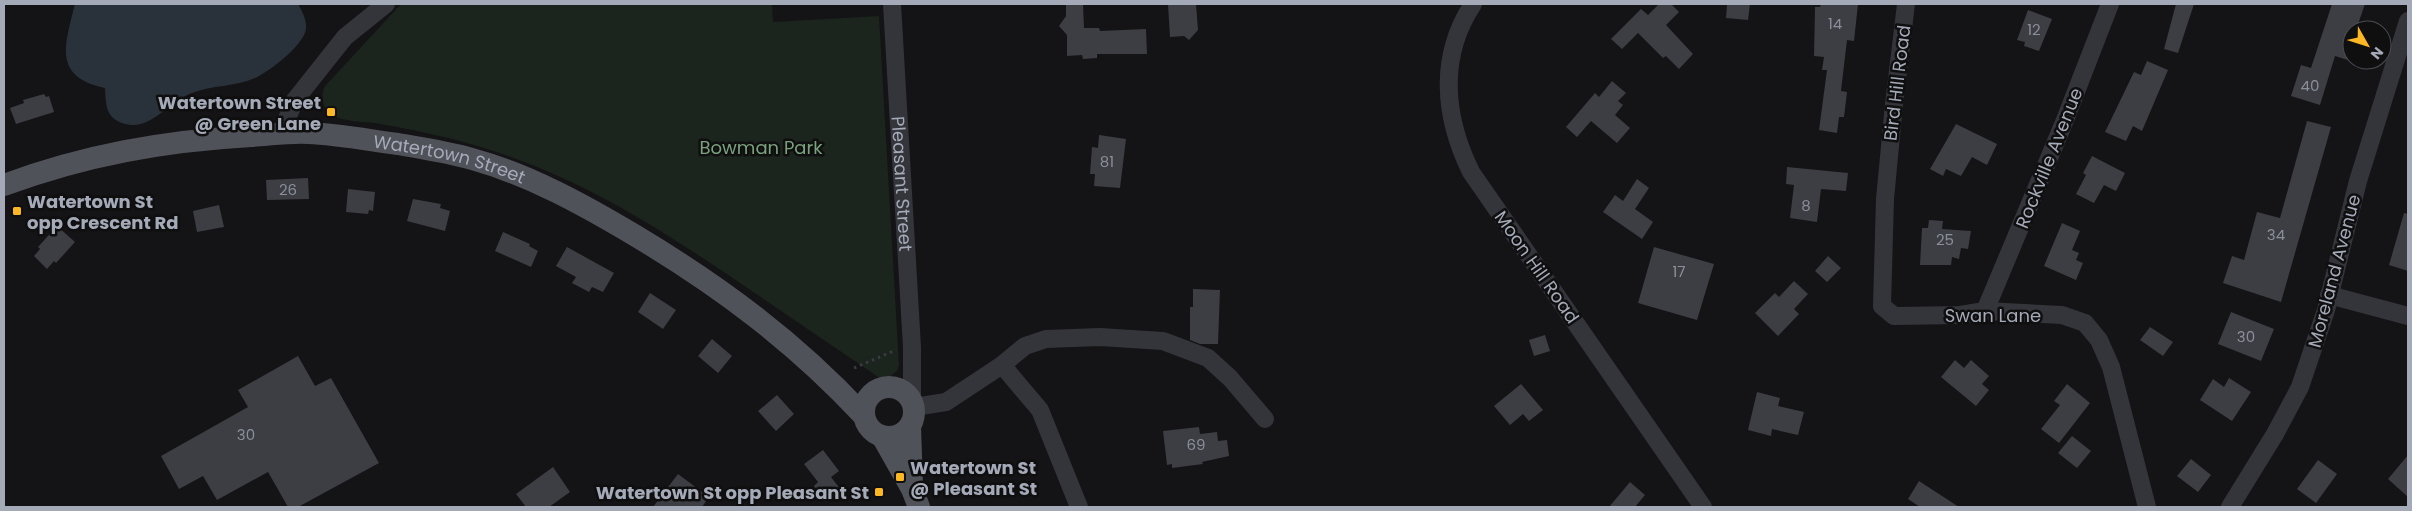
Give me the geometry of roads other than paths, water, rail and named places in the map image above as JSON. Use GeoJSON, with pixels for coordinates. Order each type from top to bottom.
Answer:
{"type":"FeatureCollection","features":[{"type":"Feature","properties":{"kind":"main road","name":"Watertown Street"},"geometry":{"type":"LineString","coordinates":[[4,185],[60,166],[136,148],[181,141],[307,133],[422,148],[471,158],[525,176],[604,216],[676,260],[775,330],[836,385],[863,415]]}},
{"type":"Feature","properties":{"kind":"main road"},"geometry":{"type":"LineString","coordinates":[[836,385],[873,392]]}},
{"type":"Feature","properties":{"kind":"main road"},"geometry":{"type":"LineString","coordinates":[[886,387],[909,406],[897,436],[882,436],[869,429],[863,415],[865,402],[873,392],[886,387]]}},
{"type":"Feature","properties":{"kind":"main road","name":"Pleasant Street"},"geometry":{"type":"LineString","coordinates":[[909,406],[916,498]]}},
{"type":"Feature","properties":{"kind":"main road","name":"Pleasant Street"},"geometry":{"type":"LineString","coordinates":[[882,436],[916,498]]}},
{"type":"Feature","properties":{"kind":"street"},"geometry":{"type":"LineString","coordinates":[[280,135],[294,100],[345,38],[386,4]]}},
{"type":"Feature","properties":{"kind":"street","name":"Pleasant Street"},"geometry":{"type":"LineString","coordinates":[[892,4],[912,364],[909,406]]}},
{"type":"Feature","properties":{"kind":"street","name":"Moon Hill Road"},"geometry":{"type":"LineString","coordinates":[[1474,4],[1455,44],[1448,86],[1452,127],[1461,152],[1471,172],[1703,507]]}},
{"type":"Feature","properties":{"kind":"street","name":"Bird Hill Road"},"geometry":{"type":"LineString","coordinates":[[1888,162],[1906,4]]}},
{"type":"Feature","properties":{"kind":"street","name":"Rockville Avenue"},"geometry":{"type":"LineString","coordinates":[[1985,311],[2065,120],[2110,4]]}},
{"type":"Feature","properties":{"kind":"street","name":"Moreland Avenue"},"geometry":{"type":"LineString","coordinates":[[2230,507],[2275,434],[2300,387],[2329,295],[2358,181],[2408,21]]}},
{"type":"Feature","properties":{"kind":"street","name":"Swan Lane"},"geometry":{"type":"LineString","coordinates":[[1888,162],[1882,306],[1894,316],[1960,314],[1985,311],[2062,315],[2085,323],[2099,340],[2111,367],[2147,507]]}},
{"type":"Feature","properties":{"kind":"street"},"geometry":{"type":"LineString","coordinates":[[2329,295],[2408,316]]}},
{"type":"Feature","properties":{"kind":"street"},"geometry":{"type":"LineString","coordinates":[[909,406],[946,402],[1002,365],[1025,346],[1046,339],[1100,337],[1163,341],[1208,358],[1230,378],[1265,419]]}},
{"type":"Feature","properties":{"kind":"street"},"geometry":{"type":"LineString","coordinates":[[1002,365],[1040,410],[1079,507]]}},
{"type":"Feature","properties":{"kind":"place","name":"Watertown Street @ Green Lane"},"geometry":{"type":"Point","coordinates":[331,112]}},
{"type":"Feature","properties":{"kind":"place","name":"Watertown St opp Crescent Rd"},"geometry":{"type":"Point","coordinates":[17,211]}},
{"type":"Feature","properties":{"kind":"place","name":"Watertown St @ Pleasant St"},"geometry":{"type":"Point","coordinates":[900,477]}},
{"type":"Feature","properties":{"kind":"place","name":"Watertown St opp Pleasant St"},"geometry":{"type":"Point","coordinates":[879,492]}},
{"type":"Feature","properties":{"kind":"park label","name":"Bowman Park"},"geometry":{"type":"Point","coordinates":[761,147]}}]}
